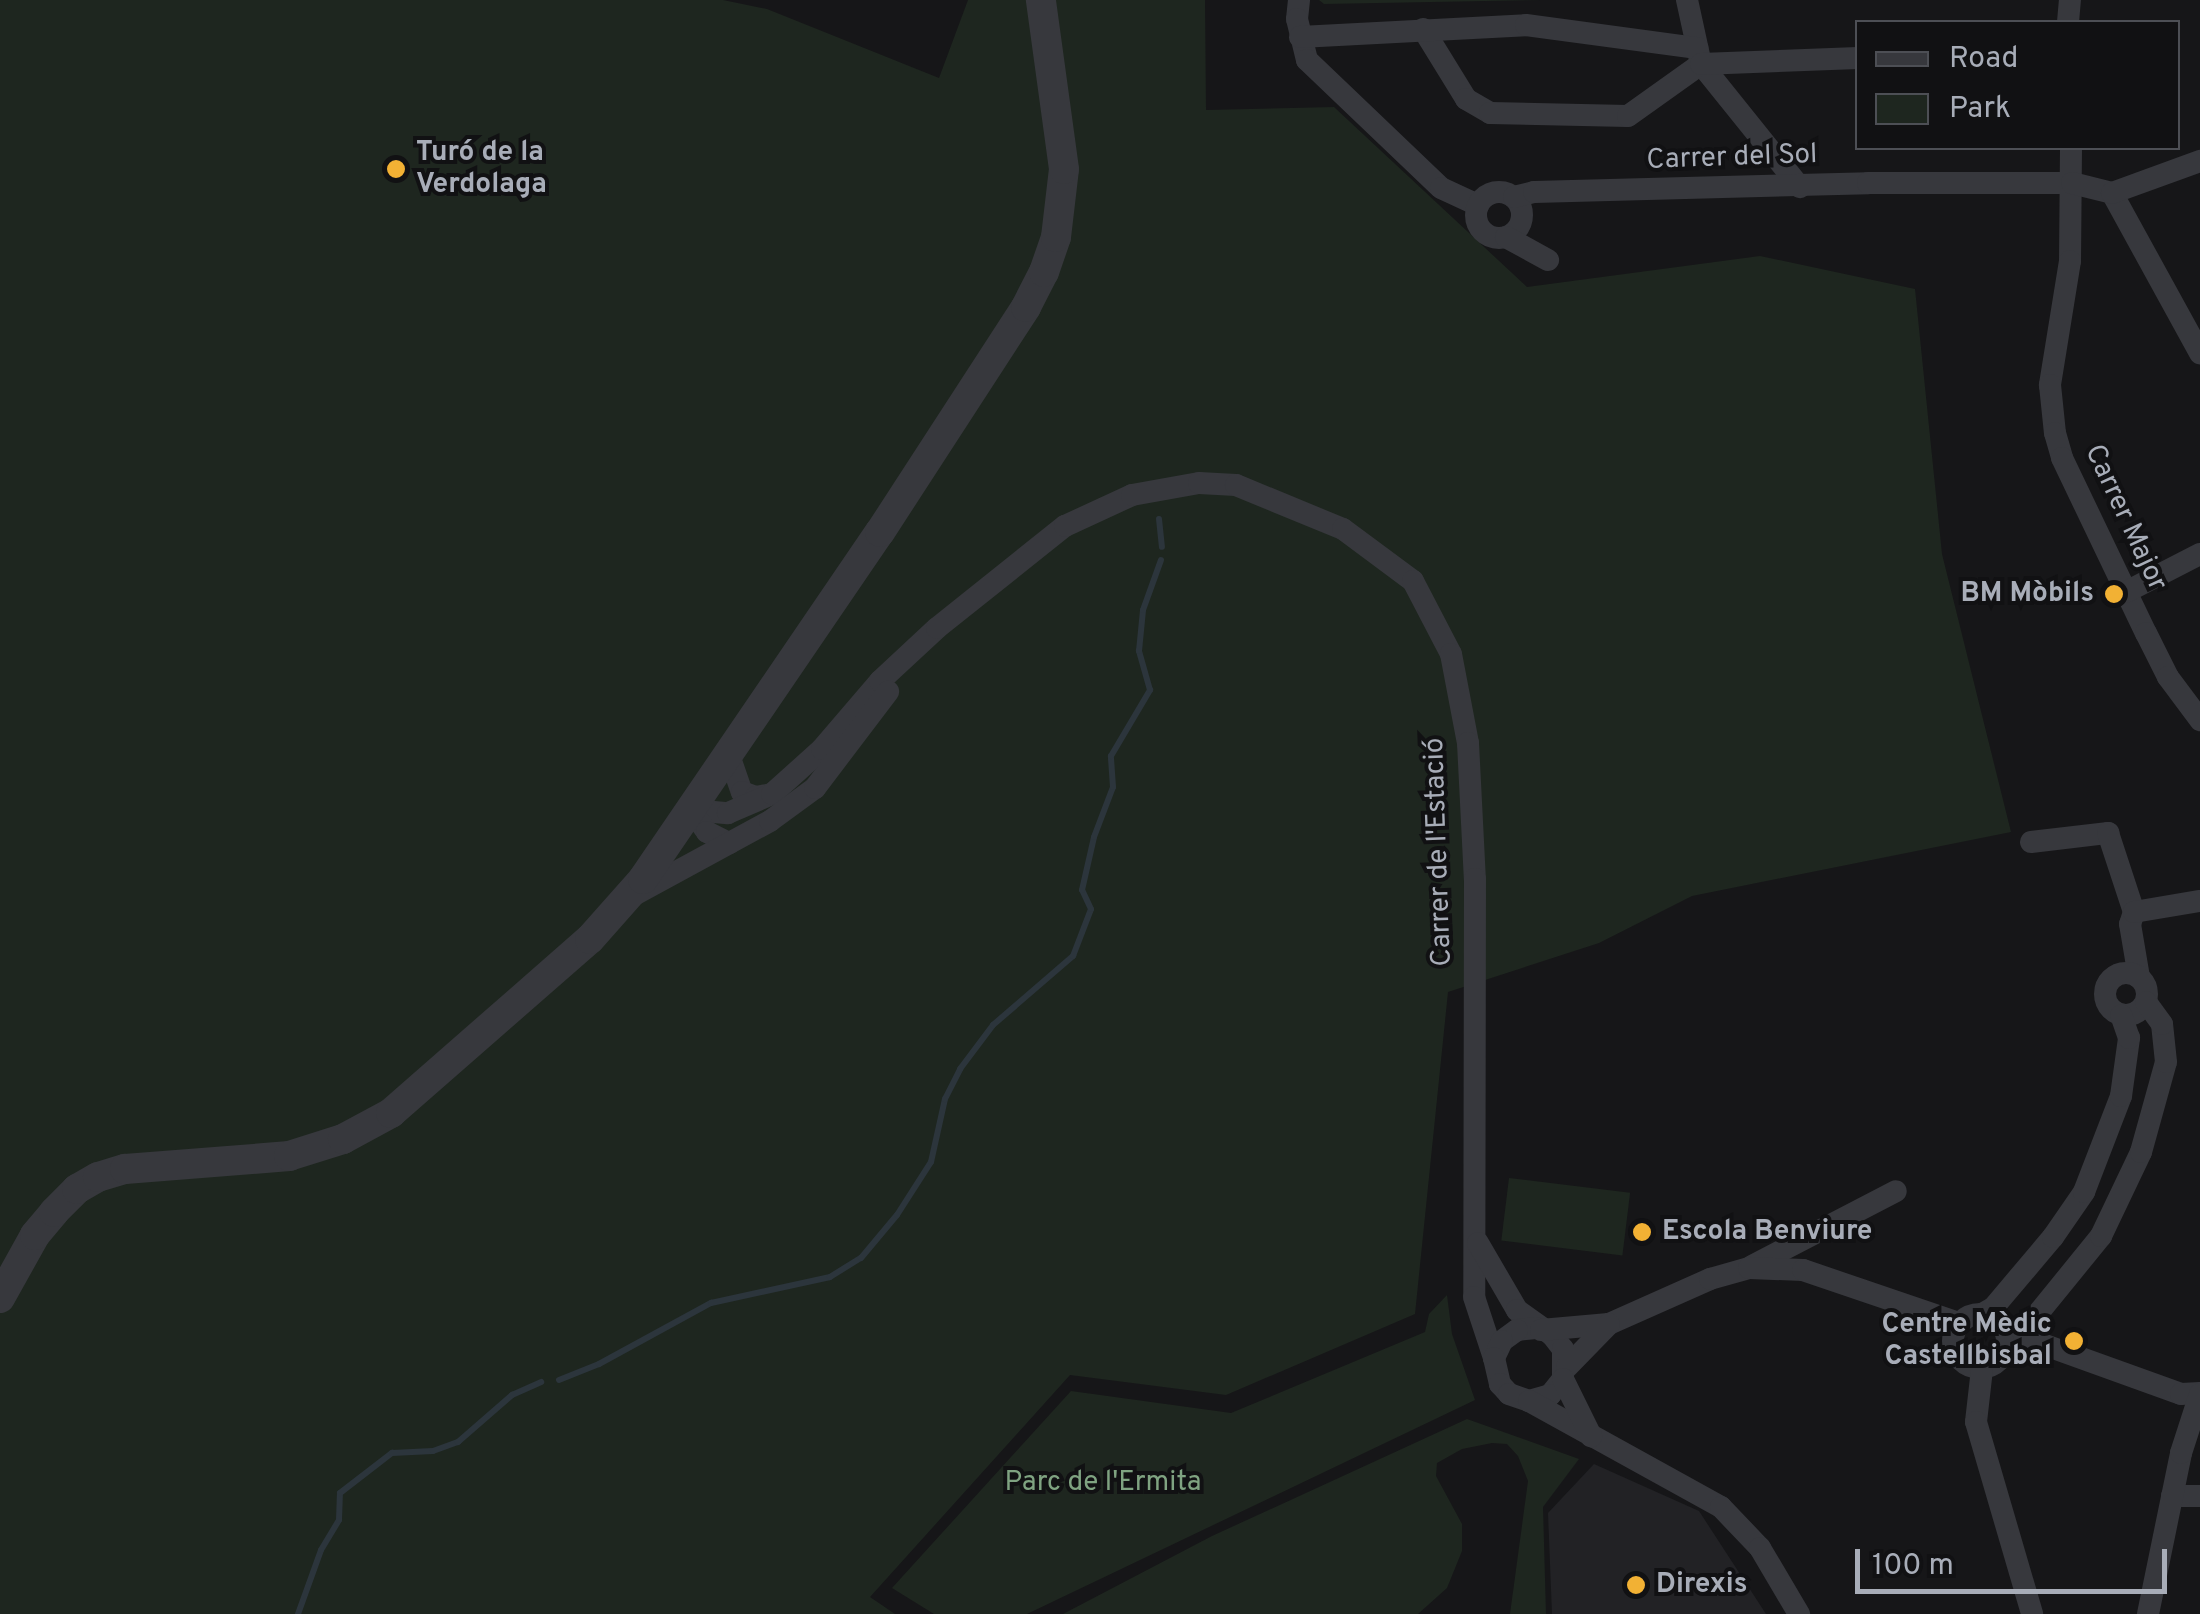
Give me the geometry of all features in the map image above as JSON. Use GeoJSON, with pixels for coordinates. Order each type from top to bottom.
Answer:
{"type":"FeatureCollection","features":[{"type":"Feature","properties":{"kind":"street"},"geometry":{"type":"LineString","coordinates":[[0,1298],[35,1235],[77,1189],[98,1177],[125,1169],[289,1156],[343,1140],[391,1113],[590,940],[625,900],[691,810],[900,502],[1026,307],[1044,272],[1060,219],[1064,169],[1041,0]]}},
{"type":"Feature","properties":{"kind":"street"},"geometry":{"type":"LineString","coordinates":[[1299,0],[1300,37],[1307,60],[1441,188],[1478,206]]}},
{"type":"Feature","properties":{"kind":"street"},"geometry":{"type":"LineString","coordinates":[[1687,0],[1699,56],[1800,187]]}},
{"type":"Feature","properties":{"kind":"street"},"geometry":{"type":"LineString","coordinates":[[1300,37],[1526,24],[1699,56],[1855,58]]}},
{"type":"Feature","properties":{"kind":"street"},"geometry":{"type":"LineString","coordinates":[[1423,29],[1466,98],[1490,113],[1628,116],[1699,56]]}},
{"type":"Feature","properties":{"kind":"street","name":"Carrer Major"},"geometry":{"type":"LineString","coordinates":[[2071,150],[2070,262],[2050,385],[2051,411],[2062,458],[2126,592],[2168,677],[2200,720]]}},
{"type":"Feature","properties":{"kind":"street"},"geometry":{"type":"LineString","coordinates":[[2200,161],[2112,192],[2200,354]]}},
{"type":"Feature","properties":{"kind":"street","name":"Carrer del Sol"},"geometry":{"type":"LineString","coordinates":[[1514,197],[1534,192],[2072,184],[2112,192]]}},
{"type":"Feature","properties":{"kind":"street"},"geometry":{"type":"LineString","coordinates":[[1494,192],[1514,197],[1522,214],[1520,224],[1506,237],[1498,238],[1482,231],[1478,206],[1494,192]]}},
{"type":"Feature","properties":{"kind":"street"},"geometry":{"type":"LineString","coordinates":[[1506,237],[1548,260]]}},
{"type":"Feature","properties":{"kind":"street","name":"Carrer de l'Estació"},"geometry":{"type":"LineString","coordinates":[[625,900],[770,821],[815,788],[856,739],[908,660],[937,628],[1065,526],[1132,495],[1199,483],[1236,486],[1342,529],[1413,581],[1451,654],[1468,742],[1475,879],[1474,1297],[1500,1384],[1509,1394],[1530,1400],[1721,1507],[1760,1548],[1799,1614]]}},
{"type":"Feature","properties":{"kind":"street"},"geometry":{"type":"LineString","coordinates":[[2126,592],[2200,554]]}},
{"type":"Feature","properties":{"kind":"street","name":"Carrer de l'Estació"},"geometry":{"type":"LineString","coordinates":[[691,810],[728,813],[772,794],[822,749],[880,682],[908,660]]}},
{"type":"Feature","properties":{"kind":"street"},"geometry":{"type":"LineString","coordinates":[[729,755],[742,792],[756,796],[772,794]]}},
{"type":"Feature","properties":{"kind":"street"},"geometry":{"type":"LineString","coordinates":[[691,810],[707,832],[729,843]]}},
{"type":"Feature","properties":{"kind":"street"},"geometry":{"type":"LineString","coordinates":[[1982,1369],[2003,1356],[2014,1332],[2101,1236],[2115,1215],[2140,1152],[2166,1062],[2162,1024],[2146,1002],[2147,992],[2139,977],[2130,924],[2134,912],[2108,833],[2030,842]]}},
{"type":"Feature","properties":{"kind":"street"},"geometry":{"type":"LineString","coordinates":[[2134,912],[2200,902]]}},
{"type":"Feature","properties":{"kind":"street"},"geometry":{"type":"LineString","coordinates":[[1749,1268],[1802,1270],[1958,1323],[1994,1308],[2053,1237],[2084,1192],[2122,1096],[2129,1038],[2120,1014],[2106,1004],[2107,982],[2124,972],[2139,977]]}},
{"type":"Feature","properties":{"kind":"street"},"geometry":{"type":"LineString","coordinates":[[2120,1014],[2131,1014],[2146,1002]]}},
{"type":"Feature","properties":{"kind":"street"},"geometry":{"type":"LineString","coordinates":[[1494,1358],[1502,1341],[1517,1330],[1609,1324],[1710,1279],[1749,1268],[1896,1191]]}},
{"type":"Feature","properties":{"kind":"street"},"geometry":{"type":"LineString","coordinates":[[1476,1240],[1517,1310],[1538,1329],[1552,1335],[1564,1349],[1565,1373],[1590,1436]]}},
{"type":"Feature","properties":{"kind":"street"},"geometry":{"type":"LineString","coordinates":[[1982,1314],[2014,1332],[2181,1394],[2200,1394],[2190,1453],[2172,1496],[2148,1614]]}},
{"type":"Feature","properties":{"kind":"street"},"geometry":{"type":"LineString","coordinates":[[1958,1323],[1952,1340],[1957,1358],[1982,1369]]}},
{"type":"Feature","properties":{"kind":"street"},"geometry":{"type":"LineString","coordinates":[[1530,1400],[1550,1395],[1609,1324]]}},
{"type":"Feature","properties":{"kind":"street"},"geometry":{"type":"LineString","coordinates":[[1982,1369],[1976,1422],[2032,1614]]}},
{"type":"Feature","properties":{"kind":"street"},"geometry":{"type":"LineString","coordinates":[[2172,1496],[2200,1496]]}},
{"type":"Feature","properties":{"kind":"shaded area","name":"Direxis"},"geometry":{"type":"Polygon","coordinates":[[[1594,1464],[1699,1511],[1766,1614],[1552,1614],[1548,1513],[1594,1464]]]}},
{"type":"Feature","properties":{"kind":"green space"},"geometry":{"type":"Polygon","coordinates":[[[0,0],[723,0],[767,9],[939,78],[968,0],[1205,0],[1206,110],[1334,107],[1527,287],[1760,256],[1915,289],[1942,554],[2011,832],[1692,896],[1599,943],[1448,992],[1415,1314],[1226,1395],[1070,1375],[870,1597],[895,1614],[0,1614],[0,0]]]}},
{"type":"Feature","properties":{"kind":"green space"},"geometry":{"type":"Polygon","coordinates":[[[1319,0],[1543,0],[1324,4],[1319,0]]]}},
{"type":"Feature","properties":{"kind":"green space"},"geometry":{"type":"Polygon","coordinates":[[[1509,1178],[1630,1193],[1622,1255],[1501,1241],[1509,1178]]]}},
{"type":"Feature","properties":{"kind":"green space","name":"Parc de l'Ermita"},"geometry":{"type":"Polygon","coordinates":[[[1447,1295],[1452,1334],[1475,1400],[1027,1614],[934,1614],[892,1588],[1071,1391],[1231,1413],[1425,1332],[1429,1314],[1447,1295]]]}},
{"type":"Feature","properties":{"kind":"green space"},"geometry":{"type":"Polygon","coordinates":[[[1467,1419],[1579,1459],[1543,1507],[1546,1614],[1510,1614],[1528,1481],[1518,1456],[1507,1444],[1492,1443],[1462,1449],[1437,1463],[1436,1476],[1462,1524],[1462,1551],[1447,1588],[1418,1614],[1063,1614],[1212,1536],[1467,1419]]]}},
{"type":"Feature","properties":{"kind":"waterway"},"geometry":{"type":"LineString","coordinates":[[1159,519],[1162,547]]}},
{"type":"Feature","properties":{"kind":"waterway"},"geometry":{"type":"LineString","coordinates":[[559,1380],[599,1364],[711,1303],[830,1277],[861,1258],[897,1215],[931,1162],[945,1099],[960,1069],[993,1025],[1073,956],[1091,909],[1082,890],[1094,837],[1113,787],[1111,756],[1150,690],[1139,651],[1143,610],[1161,560]]}},
{"type":"Feature","properties":{"kind":"waterway"},"geometry":{"type":"LineString","coordinates":[[298,1614],[321,1550],[339,1520],[340,1493],[392,1453],[433,1451],[458,1442],[512,1395],[541,1382]]}},
{"type":"Feature","properties":{"kind":"place","name":"Turó de la Verdolaga"},"geometry":{"type":"Point","coordinates":[396,169]}},
{"type":"Feature","properties":{"kind":"place","name":"BM Mòbils"},"geometry":{"type":"Point","coordinates":[2114,594]}},
{"type":"Feature","properties":{"kind":"place","name":"Escola Benviure"},"geometry":{"type":"Point","coordinates":[1642,1232]}},
{"type":"Feature","properties":{"kind":"place","name":"Centre Mèdic Castellbisbal"},"geometry":{"type":"Point","coordinates":[2074,1341]}},
{"type":"Feature","properties":{"kind":"place","name":"Direxis"},"geometry":{"type":"Point","coordinates":[1636,1585]}}]}
